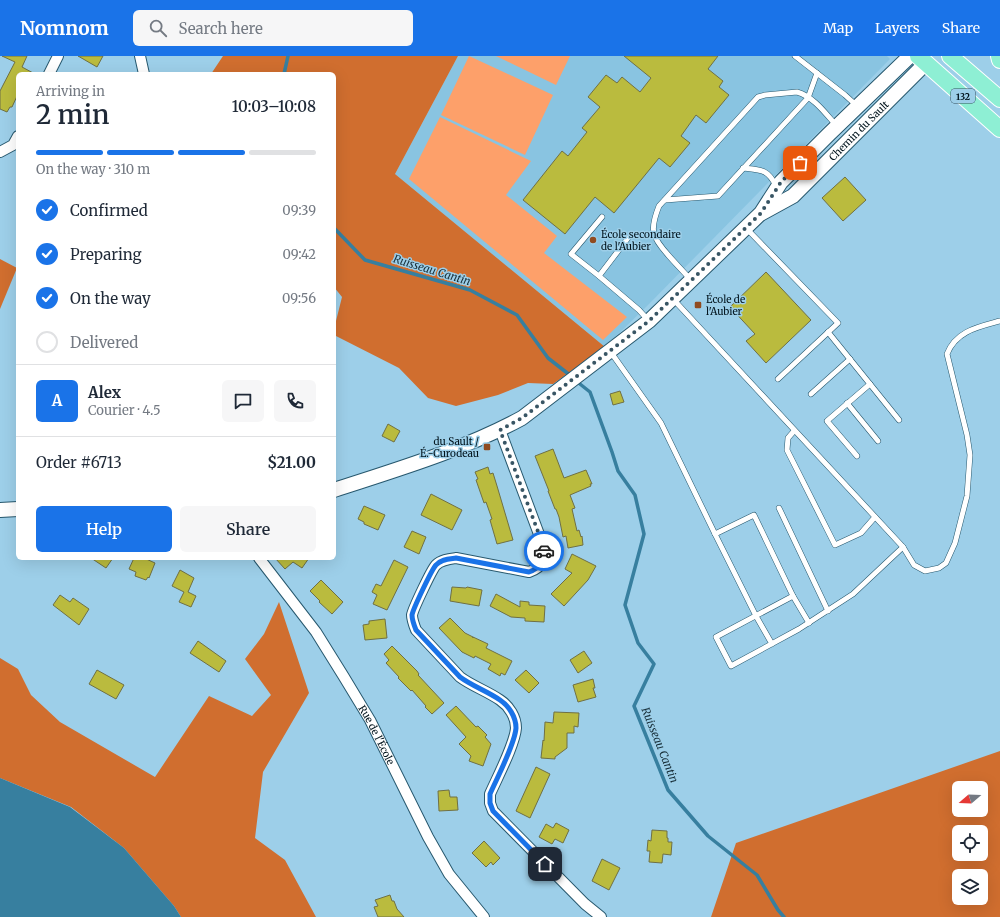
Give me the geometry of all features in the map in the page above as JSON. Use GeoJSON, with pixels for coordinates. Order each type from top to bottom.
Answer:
{"type":"FeatureCollection","features":[{"type":"Feature","properties":{"kind":"main road","name":"132"},"geometry":{"type":"LineString","coordinates":[[950,56],[1000,99]]}},
{"type":"Feature","properties":{"kind":"main road"},"geometry":{"type":"LineString","coordinates":[[999,56],[1000,60]]}},
{"type":"Feature","properties":{"kind":"main road","name":"132"},"geometry":{"type":"LineString","coordinates":[[926,58],[1000,129]]}},
{"type":"Feature","properties":{"kind":"street"},"geometry":{"type":"LineString","coordinates":[[50,72],[58,56]]}},
{"type":"Feature","properties":{"kind":"street"},"geometry":{"type":"LineString","coordinates":[[140,56],[144,72]]}},
{"type":"Feature","properties":{"kind":"street","name":"Chemin du Sault"},"geometry":{"type":"LineString","coordinates":[[336,489],[431,458],[500,430],[522,418],[649,321],[761,213],[781,182],[857,106],[910,56]]}},
{"type":"Feature","properties":{"kind":"street","name":"Chemin du Sault"},"geometry":{"type":"LineString","coordinates":[[761,213],[793,196],[926,58]]}},
{"type":"Feature","properties":{"kind":"street"},"geometry":{"type":"LineString","coordinates":[[0,152],[13,145],[16,140]]}},
{"type":"Feature","properties":{"kind":"street"},"geometry":{"type":"LineString","coordinates":[[500,430],[543,545],[543,562],[537,569],[529,572],[456,558],[446,559],[436,564],[430,572],[412,615],[413,623],[416,630],[460,677],[500,700],[508,707],[514,717],[516,728],[513,740],[490,794],[490,803],[493,811],[585,904],[601,917]]}},
{"type":"Feature","properties":{"kind":"street"},"geometry":{"type":"LineString","coordinates":[[0,510],[16,510]]}},
{"type":"Feature","properties":{"kind":"street","name":"Rue de l'École"},"geometry":{"type":"LineString","coordinates":[[262,560],[316,632],[340,670],[370,720],[428,837],[449,874],[484,917]]}},
{"type":"Feature","properties":{"kind":"lane"},"geometry":{"type":"LineString","coordinates":[[795,56],[857,106]]}},
{"type":"Feature","properties":{"kind":"lane"},"geometry":{"type":"LineString","coordinates":[[665,200],[718,196],[808,98],[817,73]]}},
{"type":"Feature","properties":{"kind":"lane"},"geometry":{"type":"LineString","coordinates":[[691,280],[657,243],[653,229],[654,218],[659,206],[758,97],[797,92],[817,104],[837,126]]}},
{"type":"Feature","properties":{"kind":"lane"},"geometry":{"type":"LineString","coordinates":[[743,168],[766,172],[770,175],[783,202]]}},
{"type":"Feature","properties":{"kind":"lane"},"geometry":{"type":"LineString","coordinates":[[602,217],[571,254],[639,310],[649,321]]}},
{"type":"Feature","properties":{"kind":"lane"},"geometry":{"type":"LineString","coordinates":[[746,228],[838,323],[778,379]]}},
{"type":"Feature","properties":{"kind":"lane"},"geometry":{"type":"LineString","coordinates":[[599,276],[628,238]]}},
{"type":"Feature","properties":{"kind":"lane"},"geometry":{"type":"LineString","coordinates":[[672,299],[903,547],[914,565],[925,571],[939,568],[946,564],[955,543],[967,496],[970,455],[967,435],[947,354],[951,344],[961,334],[1000,321]]}},
{"type":"Feature","properties":{"kind":"lane"},"geometry":{"type":"LineString","coordinates":[[828,332],[899,420]]}},
{"type":"Feature","properties":{"kind":"lane"},"geometry":{"type":"LineString","coordinates":[[610,351],[661,423],[756,616],[772,644]]}},
{"type":"Feature","properties":{"kind":"lane"},"geometry":{"type":"LineString","coordinates":[[811,394],[850,360]]}},
{"type":"Feature","properties":{"kind":"lane"},"geometry":{"type":"LineString","coordinates":[[857,456],[827,421],[870,384]]}},
{"type":"Feature","properties":{"kind":"lane"},"geometry":{"type":"LineString","coordinates":[[847,403],[878,441]]}},
{"type":"Feature","properties":{"kind":"lane"},"geometry":{"type":"LineString","coordinates":[[794,431],[788,438],[787,450],[835,545],[861,533],[875,517]]}},
{"type":"Feature","properties":{"kind":"lane"},"geometry":{"type":"LineString","coordinates":[[779,508],[828,611]]}},
{"type":"Feature","properties":{"kind":"lane"},"geometry":{"type":"LineString","coordinates":[[715,534],[754,515],[793,596],[809,623]]}},
{"type":"Feature","properties":{"kind":"lane"},"geometry":{"type":"LineString","coordinates":[[793,596],[716,637],[731,666],[809,623],[853,594],[903,547]]}},
{"type":"Feature","properties":{"kind":"shaded area"},"geometry":{"type":"Polygon","coordinates":[[[223,56],[458,56],[395,174],[605,347],[553,384],[528,383],[498,395],[456,406],[428,398],[399,368],[336,336],[336,321],[342,297],[336,290],[336,72],[212,72],[223,56]]]}},
{"type":"Feature","properties":{"kind":"shaded area","name":"École secondaire de l'Aubier"},"geometry":{"type":"Polygon","coordinates":[[[458,56],[887,56],[890,59],[605,347],[395,174],[458,56]]]}},
{"type":"Feature","properties":{"kind":"shaded area"},"geometry":{"type":"Polygon","coordinates":[[[469,56],[553,95],[525,155],[441,115],[469,56]]]}},
{"type":"Feature","properties":{"kind":"shaded area"},"geometry":{"type":"Polygon","coordinates":[[[496,56],[570,56],[556,85],[496,56]]]}},
{"type":"Feature","properties":{"kind":"shaded area"},"geometry":{"type":"Polygon","coordinates":[[[440,117],[531,161],[506,195],[557,236],[544,253],[627,317],[603,340],[409,179],[440,117]]]}},
{"type":"Feature","properties":{"kind":"shaded area"},"geometry":{"type":"Polygon","coordinates":[[[0,259],[16,267],[16,270],[0,309],[0,259]]]}},
{"type":"Feature","properties":{"kind":"shaded area"},"geometry":{"type":"Polygon","coordinates":[[[279,602],[309,693],[263,772],[255,838],[285,860],[316,917],[181,917],[174,906],[124,848],[71,807],[0,778],[0,658],[18,669],[31,695],[60,722],[155,777],[209,696],[252,716],[271,695],[245,659],[264,634],[279,602]]]}},
{"type":"Feature","properties":{"kind":"shaded area"},"geometry":{"type":"Polygon","coordinates":[[[1000,751],[1000,917],[711,917],[736,843],[1000,751]]]}},
{"type":"Feature","properties":{"kind":"shaded area"},"geometry":{"type":"Polygon","coordinates":[[[0,778],[70,807],[124,848],[174,906],[181,917],[0,917],[0,778]]]}},
{"type":"Feature","properties":{"kind":"building"},"geometry":{"type":"Polygon","coordinates":[[[2,56],[27,56],[22,67],[31,72],[16,72],[16,98],[12,107],[10,107],[7,112],[0,109],[0,91],[15,62],[2,56]]]}},
{"type":"Feature","properties":{"kind":"building"},"geometry":{"type":"Polygon","coordinates":[[[78,56],[103,56],[97,67],[78,56]]]}},
{"type":"Feature","properties":{"kind":"building"},"geometry":{"type":"Polygon","coordinates":[[[624,56],[718,56],[708,69],[723,81],[719,87],[729,95],[706,123],[696,115],[681,136],[690,143],[670,167],[659,158],[614,213],[595,197],[565,234],[523,200],[562,151],[568,156],[587,132],[582,128],[600,107],[588,97],[606,75],[617,83],[622,77],[640,92],[651,78],[624,56]]]}},
{"type":"Feature","properties":{"kind":"building"},"geometry":{"type":"Polygon","coordinates":[[[845,177],[866,200],[843,221],[822,198],[845,177]]]}},
{"type":"Feature","properties":{"kind":"building"},"geometry":{"type":"Polygon","coordinates":[[[766,272],[811,320],[766,363],[746,341],[755,334],[730,307],[766,272]]]}},
{"type":"Feature","properties":{"kind":"building"},"geometry":{"type":"Polygon","coordinates":[[[620,391],[624,402],[613,405],[610,394],[620,391]]]}},
{"type":"Feature","properties":{"kind":"building"},"geometry":{"type":"Polygon","coordinates":[[[388,424],[400,431],[394,442],[382,436],[388,424]]]}},
{"type":"Feature","properties":{"kind":"building"},"geometry":{"type":"Polygon","coordinates":[[[553,449],[564,478],[586,470],[592,484],[590,484],[591,486],[570,495],[575,508],[572,509],[577,531],[579,530],[581,537],[582,536],[583,545],[568,548],[566,536],[563,537],[559,517],[535,456],[553,449]]]}},
{"type":"Feature","properties":{"kind":"building"},"geometry":{"type":"Polygon","coordinates":[[[488,467],[490,474],[493,473],[513,540],[497,544],[490,520],[492,519],[486,502],[484,503],[476,480],[478,479],[475,472],[488,467]]]}},
{"type":"Feature","properties":{"kind":"building"},"geometry":{"type":"Polygon","coordinates":[[[431,494],[462,510],[452,530],[421,515],[431,494]]]}},
{"type":"Feature","properties":{"kind":"building"},"geometry":{"type":"Polygon","coordinates":[[[364,506],[385,515],[378,530],[364,524],[364,522],[358,519],[364,506]]]}},
{"type":"Feature","properties":{"kind":"building"},"geometry":{"type":"Polygon","coordinates":[[[412,531],[426,537],[419,554],[404,547],[412,531]]]}},
{"type":"Feature","properties":{"kind":"building"},"geometry":{"type":"Polygon","coordinates":[[[572,554],[596,566],[588,580],[564,606],[551,594],[572,573],[565,569],[572,554]]]}},
{"type":"Feature","properties":{"kind":"building"},"geometry":{"type":"Polygon","coordinates":[[[94,560],[112,560],[106,568],[94,560]]]}},
{"type":"Feature","properties":{"kind":"building"},"geometry":{"type":"Polygon","coordinates":[[[133,560],[148,560],[155,563],[149,578],[148,577],[146,580],[135,576],[136,572],[129,569],[133,560]]]}},
{"type":"Feature","properties":{"kind":"building"},"geometry":{"type":"Polygon","coordinates":[[[277,560],[308,560],[302,568],[293,562],[285,569],[277,560]]]}},
{"type":"Feature","properties":{"kind":"building"},"geometry":{"type":"Polygon","coordinates":[[[394,560],[408,567],[387,610],[373,604],[377,595],[372,592],[376,584],[381,586],[394,560]]]}},
{"type":"Feature","properties":{"kind":"building"},"geometry":{"type":"Polygon","coordinates":[[[180,570],[194,578],[188,592],[196,596],[191,607],[179,602],[184,592],[172,586],[180,570]]]}},
{"type":"Feature","properties":{"kind":"building"},"geometry":{"type":"Polygon","coordinates":[[[321,580],[343,602],[332,614],[310,591],[321,580]]]}},
{"type":"Feature","properties":{"kind":"building"},"geometry":{"type":"Polygon","coordinates":[[[452,587],[467,587],[482,590],[479,606],[450,601],[452,587]]]}},
{"type":"Feature","properties":{"kind":"building"},"geometry":{"type":"Polygon","coordinates":[[[496,594],[520,607],[520,601],[529,602],[529,605],[545,606],[544,622],[525,621],[525,618],[511,617],[490,606],[496,594]]]}},
{"type":"Feature","properties":{"kind":"building"},"geometry":{"type":"Polygon","coordinates":[[[60,595],[70,602],[73,598],[89,609],[79,625],[53,605],[60,595]]]}},
{"type":"Feature","properties":{"kind":"building"},"geometry":{"type":"Polygon","coordinates":[[[450,618],[465,633],[488,644],[486,648],[512,661],[505,675],[501,673],[500,676],[488,669],[491,664],[475,656],[474,658],[462,652],[439,628],[450,618]]]}},
{"type":"Feature","properties":{"kind":"building"},"geometry":{"type":"Polygon","coordinates":[[[385,619],[387,638],[365,640],[363,625],[369,624],[369,621],[385,619]]]}},
{"type":"Feature","properties":{"kind":"building"},"geometry":{"type":"Polygon","coordinates":[[[198,641],[226,661],[219,672],[190,653],[198,641]]]}},
{"type":"Feature","properties":{"kind":"building"},"geometry":{"type":"Polygon","coordinates":[[[392,646],[417,671],[419,674],[418,675],[444,703],[432,714],[412,690],[411,691],[398,678],[399,677],[386,663],[389,660],[384,654],[392,646]]]}},
{"type":"Feature","properties":{"kind":"building"},"geometry":{"type":"Polygon","coordinates":[[[584,651],[592,663],[578,673],[570,660],[584,651]]]}},
{"type":"Feature","properties":{"kind":"building"},"geometry":{"type":"Polygon","coordinates":[[[97,670],[124,685],[116,699],[89,684],[97,670]]]}},
{"type":"Feature","properties":{"kind":"building"},"geometry":{"type":"Polygon","coordinates":[[[526,670],[539,683],[529,693],[515,680],[526,670]]]}},
{"type":"Feature","properties":{"kind":"building"},"geometry":{"type":"Polygon","coordinates":[[[593,679],[595,688],[593,688],[596,697],[578,702],[573,685],[593,679]]]}},
{"type":"Feature","properties":{"kind":"building"},"geometry":{"type":"Polygon","coordinates":[[[456,706],[476,727],[478,726],[487,735],[485,737],[491,744],[483,766],[469,761],[471,756],[459,744],[466,737],[446,715],[456,706]]]}},
{"type":"Feature","properties":{"kind":"building"},"geometry":{"type":"Polygon","coordinates":[[[554,712],[579,713],[578,727],[574,726],[574,733],[567,733],[567,748],[555,757],[555,759],[541,758],[545,722],[553,723],[554,712]]]}},
{"type":"Feature","properties":{"kind":"building"},"geometry":{"type":"Polygon","coordinates":[[[536,767],[550,774],[530,818],[516,811],[536,767]]]}},
{"type":"Feature","properties":{"kind":"building"},"geometry":{"type":"Polygon","coordinates":[[[449,790],[450,797],[457,797],[458,810],[439,811],[438,791],[449,790]]]}},
{"type":"Feature","properties":{"kind":"building"},"geometry":{"type":"Polygon","coordinates":[[[556,823],[569,830],[563,843],[555,839],[552,844],[539,837],[546,824],[553,828],[556,823]]]}},
{"type":"Feature","properties":{"kind":"building"},"geometry":{"type":"Polygon","coordinates":[[[652,830],[667,831],[668,842],[672,842],[671,855],[663,854],[662,863],[649,862],[650,851],[647,851],[648,840],[651,841],[652,830]]]}},
{"type":"Feature","properties":{"kind":"building"},"geometry":{"type":"Polygon","coordinates":[[[484,841],[500,858],[493,865],[491,862],[486,867],[472,853],[484,841]]]}},
{"type":"Feature","properties":{"kind":"building"},"geometry":{"type":"Polygon","coordinates":[[[602,859],[620,868],[609,890],[592,881],[602,859]]]}},
{"type":"Feature","properties":{"kind":"building"},"geometry":{"type":"Polygon","coordinates":[[[390,895],[397,909],[404,917],[378,917],[374,907],[378,906],[375,900],[390,895]]]}},
{"type":"Feature","properties":{"kind":"waterway","name":"Ruisseau Cantin"},"geometry":{"type":"LineString","coordinates":[[284,72],[288,56]]}},
{"type":"Feature","properties":{"kind":"waterway","name":"Ruisseau Cantin"},"geometry":{"type":"LineString","coordinates":[[336,230],[365,260],[470,290],[517,315],[548,358],[571,376]]}},
{"type":"Feature","properties":{"kind":"waterway","name":"Ruisseau Cantin"},"geometry":{"type":"LineString","coordinates":[[575,380],[590,392],[618,471],[635,495],[644,534],[625,605],[638,643],[654,664],[634,706],[668,790],[708,836],[757,875],[778,910],[784,917]]}},
{"type":"Feature","properties":{"kind":"way so far"},"geometry":{"type":"LineString","coordinates":[[544,551],[500,430],[522,418],[649,321],[761,213],[781,182],[800,163]]}},
{"type":"Feature","properties":{"kind":"place","name":"École secondaire de l'Aubier"},"geometry":{"type":"Point","coordinates":[593,240]}},
{"type":"Feature","properties":{"kind":"place","name":"École de l'Aubier"},"geometry":{"type":"Point","coordinates":[698,305]}},
{"type":"Feature","properties":{"kind":"place","name":"du Sault / É.-Curodeau"},"geometry":{"type":"Point","coordinates":[487,447]}},
{"type":"Feature","properties":{"kind":"route"},"geometry":{"type":"LineString","coordinates":[[544,551],[543,562],[537,569],[529,572],[456,558],[446,559],[436,564],[430,572],[412,615],[416,630],[460,677],[500,700],[508,707],[514,717],[516,728],[513,740],[490,794],[490,803],[493,811],[545,864]]}}]}
